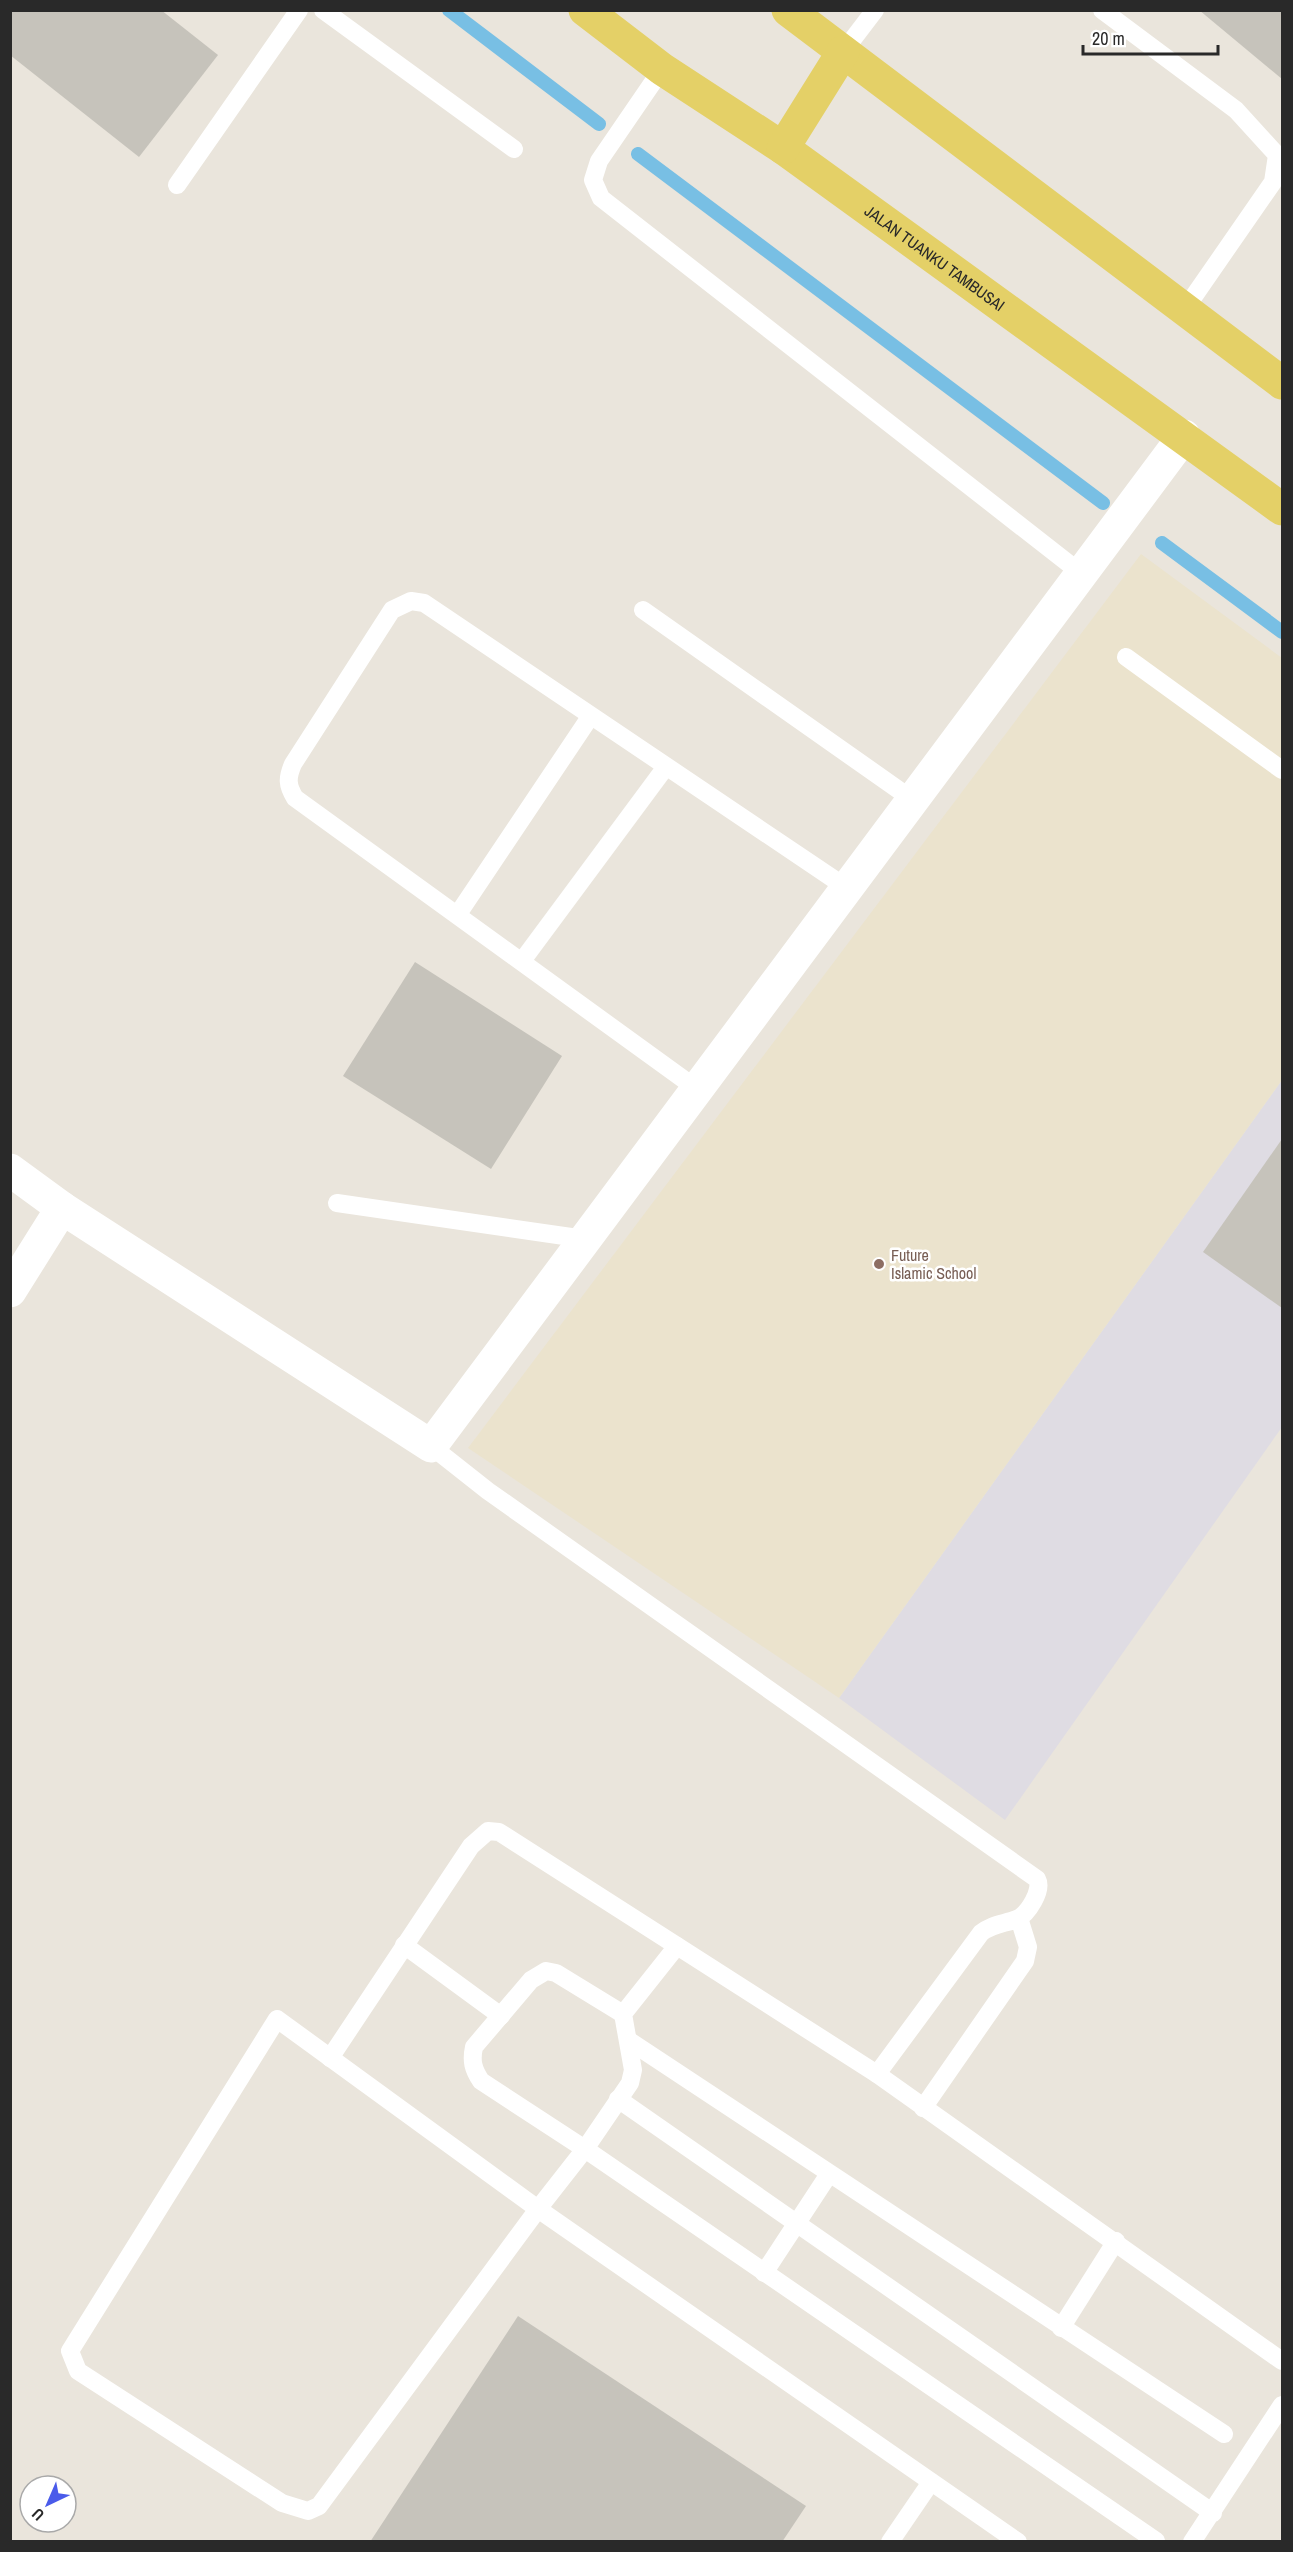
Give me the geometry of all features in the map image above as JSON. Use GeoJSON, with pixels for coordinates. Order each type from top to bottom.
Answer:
{"type":"FeatureCollection","features":[{"type":"Feature","properties":{"kind":"main road","name":"JALAN TUANKU TAMBUSAI"},"geometry":{"type":"LineString","coordinates":[[585,10],[662,69],[783,148],[1282,509]]}},
{"type":"Feature","properties":{"kind":"main road"},"geometry":{"type":"LineString","coordinates":[[788,10],[1282,383]]}},
{"type":"Feature","properties":{"kind":"main road"},"geometry":{"type":"LineString","coordinates":[[783,148],[843,52]]}},
{"type":"Feature","properties":{"kind":"street"},"geometry":{"type":"LineString","coordinates":[[10,1170],[62,1208],[431,1446],[1184,436]]}},
{"type":"Feature","properties":{"kind":"street"},"geometry":{"type":"LineString","coordinates":[[10,1291],[62,1208]]}},
{"type":"Feature","properties":{"kind":"lane"},"geometry":{"type":"LineString","coordinates":[[177,185],[299,10]]}},
{"type":"Feature","properties":{"kind":"lane"},"geometry":{"type":"LineString","coordinates":[[323,10],[514,149]]}},
{"type":"Feature","properties":{"kind":"lane"},"geometry":{"type":"LineString","coordinates":[[843,52],[875,10]]}},
{"type":"Feature","properties":{"kind":"lane"},"geometry":{"type":"LineString","coordinates":[[1102,10],[1236,110],[1277,154],[1272,182],[1185,309]]}},
{"type":"Feature","properties":{"kind":"lane"},"geometry":{"type":"LineString","coordinates":[[662,69],[599,161],[593,180],[601,198],[1082,574]]}},
{"type":"Feature","properties":{"kind":"lane"},"geometry":{"type":"LineString","coordinates":[[697,1089],[295,798],[288,788],[288,775],[293,764],[392,610],[411,601],[424,603],[665,768],[847,888]]}},
{"type":"Feature","properties":{"kind":"lane"},"geometry":{"type":"LineString","coordinates":[[642,610],[913,800]]}},
{"type":"Feature","properties":{"kind":"lane"},"geometry":{"type":"LineString","coordinates":[[1126,657],[1282,770]]}},
{"type":"Feature","properties":{"kind":"lane"},"geometry":{"type":"LineString","coordinates":[[458,914],[590,717]]}},
{"type":"Feature","properties":{"kind":"lane"},"geometry":{"type":"LineString","coordinates":[[522,961],[665,768]]}},
{"type":"Feature","properties":{"kind":"lane"},"geometry":{"type":"LineString","coordinates":[[337,1203],[585,1239]]}},
{"type":"Feature","properties":{"kind":"lane"},"geometry":{"type":"LineString","coordinates":[[431,1446],[488,1491],[1037,1879],[1039,1888],[1037,1894],[1019,1918],[995,1925],[981,1933],[877,2074]]}},
{"type":"Feature","properties":{"kind":"lane"},"geometry":{"type":"LineString","coordinates":[[330,2058],[471,1846],[488,1832],[499,1832],[877,2074],[1116,2241],[1282,2361]]}},
{"type":"Feature","properties":{"kind":"lane"},"geometry":{"type":"LineString","coordinates":[[923,2108],[1025,1961],[1028,1947],[1019,1918]]}},
{"type":"Feature","properties":{"kind":"lane"},"geometry":{"type":"LineString","coordinates":[[404,1945],[501,2016]]}},
{"type":"Feature","properties":{"kind":"lane"},"geometry":{"type":"LineString","coordinates":[[623,2014],[677,1946]]}},
{"type":"Feature","properties":{"kind":"lane"},"geometry":{"type":"LineString","coordinates":[[1018,2541],[538,2209],[277,2019],[70,2351],[78,2371],[282,2504],[308,2511],[319,2506],[538,2209],[585,2149],[630,2083],[633,2070],[623,2014],[556,1973],[546,1971],[531,1980],[474,2047],[472,2058],[474,2071],[481,2081],[585,2149],[1156,2541]]}},
{"type":"Feature","properties":{"kind":"lane"},"geometry":{"type":"LineString","coordinates":[[628,2040],[1224,2434]]}},
{"type":"Feature","properties":{"kind":"lane"},"geometry":{"type":"LineString","coordinates":[[618,2099],[1213,2513]]}},
{"type":"Feature","properties":{"kind":"lane"},"geometry":{"type":"LineString","coordinates":[[764,2273],[829,2174]]}},
{"type":"Feature","properties":{"kind":"lane"},"geometry":{"type":"LineString","coordinates":[[1061,2328],[1116,2241]]}},
{"type":"Feature","properties":{"kind":"lane"},"geometry":{"type":"LineString","coordinates":[[1192,2541],[1213,2513],[1282,2404]]}},
{"type":"Feature","properties":{"kind":"lane"},"geometry":{"type":"LineString","coordinates":[[891,2541],[931,2482]]}},
{"type":"Feature","properties":{"kind":"shaded area","name":"Future Islamic School"},"geometry":{"type":"Polygon","coordinates":[[[1141,554],[1282,658],[1282,1080],[839,1698],[468,1448],[1141,554]]]}},
{"type":"Feature","properties":{"kind":"shaded area"},"geometry":{"type":"Polygon","coordinates":[[[1282,1080],[1282,1427],[1005,1820],[839,1698],[1282,1080]]]}},
{"type":"Feature","properties":{"kind":"building"},"geometry":{"type":"Polygon","coordinates":[[[10,10],[161,10],[218,55],[139,157],[10,55],[10,10]]]}},
{"type":"Feature","properties":{"kind":"building"},"geometry":{"type":"Polygon","coordinates":[[[1199,10],[1282,10],[1282,79],[1199,10]]]}},
{"type":"Feature","properties":{"kind":"building"},"geometry":{"type":"Polygon","coordinates":[[[415,962],[562,1056],[491,1169],[343,1076],[415,962]]]}},
{"type":"Feature","properties":{"kind":"building"},"geometry":{"type":"Polygon","coordinates":[[[1282,1139],[1282,1308],[1203,1252],[1282,1139]]]}},
{"type":"Feature","properties":{"kind":"building"},"geometry":{"type":"Polygon","coordinates":[[[518,2316],[806,2506],[782,2542],[370,2542],[518,2316]]]}},
{"type":"Feature","properties":{"kind":"waterway"},"geometry":{"type":"LineString","coordinates":[[449,10],[599,124]]}},
{"type":"Feature","properties":{"kind":"waterway"},"geometry":{"type":"LineString","coordinates":[[638,154],[1103,503]]}},
{"type":"Feature","properties":{"kind":"waterway"},"geometry":{"type":"LineString","coordinates":[[1162,543],[1282,632]]}},
{"type":"Feature","properties":{"kind":"place","name":"Future Islamic School"},"geometry":{"type":"Point","coordinates":[879,1264]}}]}
